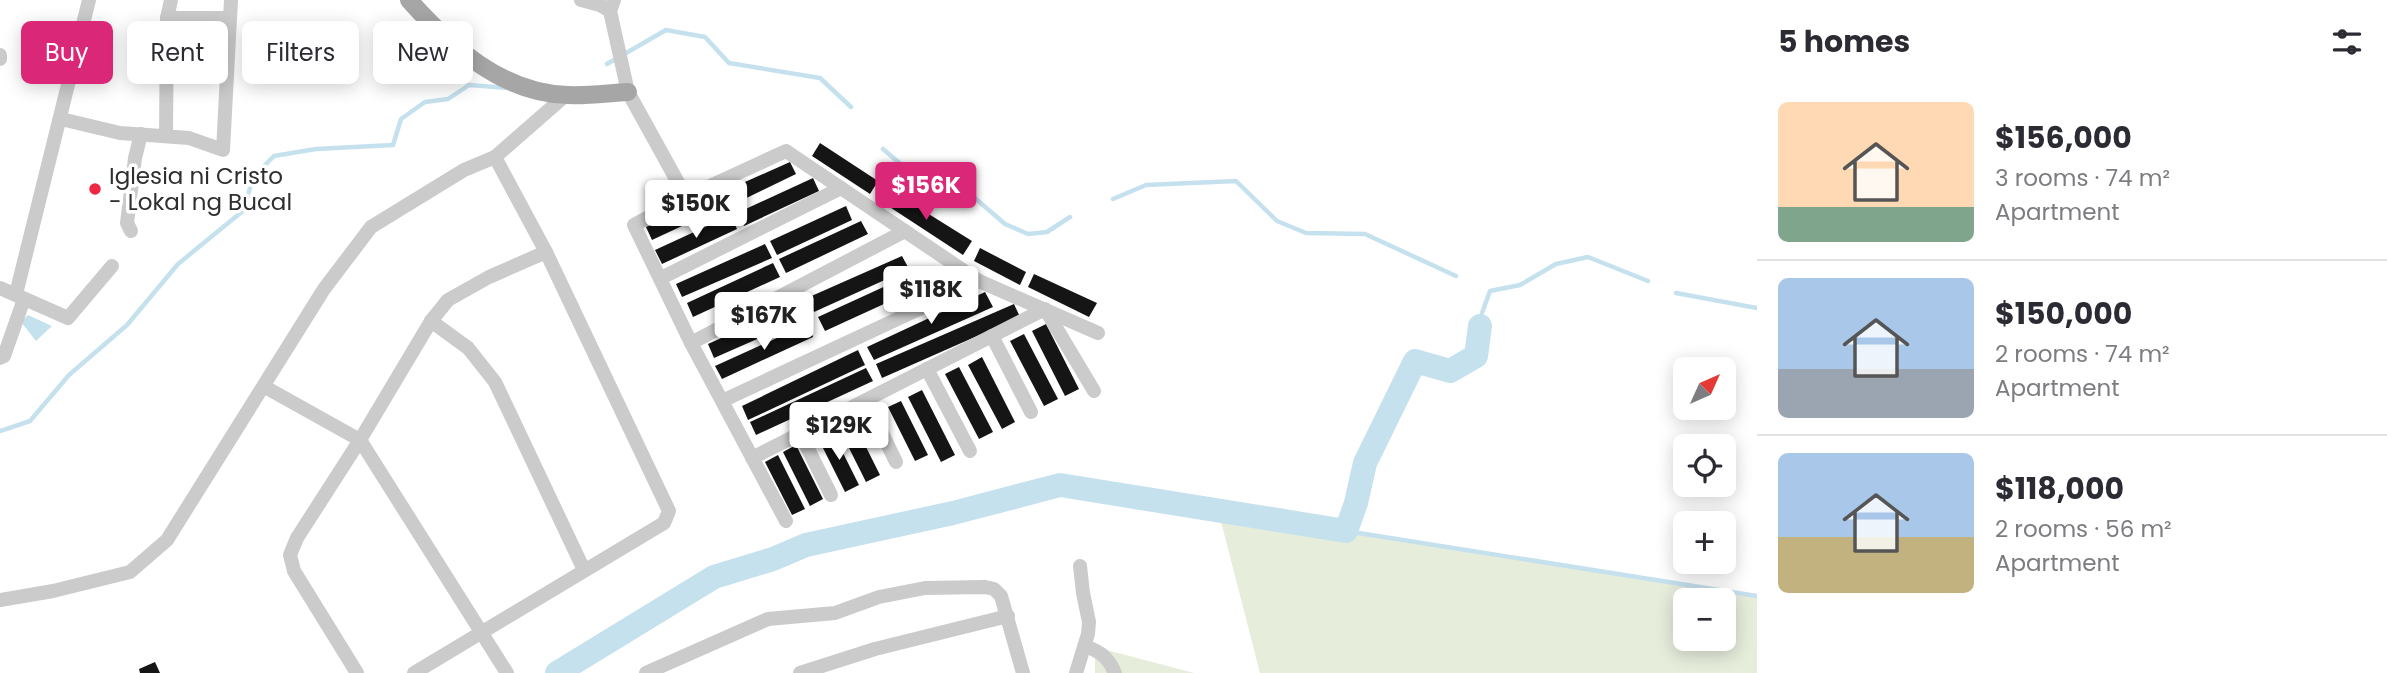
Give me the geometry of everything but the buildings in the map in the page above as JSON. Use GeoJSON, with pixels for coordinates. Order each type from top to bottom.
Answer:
{"type":"FeatureCollection","features":[{"type":"Feature","properties":{"kind":"main road"},"geometry":{"type":"LineString","coordinates":[[409,0],[440,35],[468,57],[519,86],[566,95],[628,92]]}},
{"type":"Feature","properties":{"kind":"street"},"geometry":{"type":"LineString","coordinates":[[0,358],[4,356],[20,297],[89,0]]}},
{"type":"Feature","properties":{"kind":"street"},"geometry":{"type":"LineString","coordinates":[[166,135],[167,18],[171,0]]}},
{"type":"Feature","properties":{"kind":"street"},"geometry":{"type":"LineString","coordinates":[[61,119],[120,133],[189,138],[223,150],[231,0]]}},
{"type":"Feature","properties":{"kind":"street"},"geometry":{"type":"LineString","coordinates":[[581,0],[612,6],[614,38],[628,92],[686,197]]}},
{"type":"Feature","properties":{"kind":"street"},"geometry":{"type":"LineString","coordinates":[[167,18],[230,18]]}},
{"type":"Feature","properties":{"kind":"street"},"geometry":{"type":"LineString","coordinates":[[0,600],[53,591],[130,572],[167,540],[324,289],[372,227],[464,170],[495,157],[566,95]]}},
{"type":"Feature","properties":{"kind":"street"},"geometry":{"type":"LineString","coordinates":[[131,231],[127,223],[135,158],[141,134]]}},
{"type":"Feature","properties":{"kind":"street"},"geometry":{"type":"LineString","coordinates":[[786,521],[691,343],[634,225],[686,197],[786,151],[979,281],[1098,333]]}},
{"type":"Feature","properties":{"kind":"street"},"geometry":{"type":"LineString","coordinates":[[414,673],[664,523],[669,511],[546,252],[495,157]]}},
{"type":"Feature","properties":{"kind":"street"},"geometry":{"type":"LineString","coordinates":[[661,278],[841,188]]}},
{"type":"Feature","properties":{"kind":"street"},"geometry":{"type":"LineString","coordinates":[[691,343],[905,231]]}},
{"type":"Feature","properties":{"kind":"street"},"geometry":{"type":"LineString","coordinates":[[357,673],[294,571],[290,555],[297,538],[360,440],[431,321],[448,300],[489,277],[546,252]]}},
{"type":"Feature","properties":{"kind":"street"},"geometry":{"type":"LineString","coordinates":[[0,288],[68,318],[112,265]]}},
{"type":"Feature","properties":{"kind":"street"},"geometry":{"type":"LineString","coordinates":[[722,401],[979,281]]}},
{"type":"Feature","properties":{"kind":"street"},"geometry":{"type":"LineString","coordinates":[[752,458],[1045,309]]}},
{"type":"Feature","properties":{"kind":"street"},"geometry":{"type":"LineString","coordinates":[[1045,309],[1094,391]]}},
{"type":"Feature","properties":{"kind":"street"},"geometry":{"type":"LineString","coordinates":[[431,321],[468,348],[495,382],[584,570]]}},
{"type":"Feature","properties":{"kind":"street"},"geometry":{"type":"LineString","coordinates":[[992,336],[1031,412]]}},
{"type":"Feature","properties":{"kind":"street"},"geometry":{"type":"LineString","coordinates":[[927,369],[970,451]]}},
{"type":"Feature","properties":{"kind":"street"},"geometry":{"type":"LineString","coordinates":[[265,387],[360,440],[507,673]]}},
{"type":"Feature","properties":{"kind":"street"},"geometry":{"type":"LineString","coordinates":[[866,400],[896,462]]}},
{"type":"Feature","properties":{"kind":"street"},"geometry":{"type":"LineString","coordinates":[[800,433],[831,495]]}},
{"type":"Feature","properties":{"kind":"street"},"geometry":{"type":"LineString","coordinates":[[1076,673],[1089,622],[1080,566]]}},
{"type":"Feature","properties":{"kind":"street"},"geometry":{"type":"LineString","coordinates":[[646,673],[768,619],[835,613],[879,597],[925,588],[968,586],[995,589],[1001,596],[1023,673]]}},
{"type":"Feature","properties":{"kind":"street"},"geometry":{"type":"LineString","coordinates":[[800,673],[874,649],[1008,616]]}},
{"type":"Feature","properties":{"kind":"street"},"geometry":{"type":"LineString","coordinates":[[1085,646],[1107,657],[1115,673]]}},
{"type":"Feature","properties":{"kind":"green space"},"geometry":{"type":"Polygon","coordinates":[[[1218,510],[1707,588],[1673,588],[1673,651],[1736,651],[1736,593],[1757,596],[1757,673],[1260,673],[1218,510]]]}},
{"type":"Feature","properties":{"kind":"green space"},"geometry":{"type":"Polygon","coordinates":[[[1095,647],[1194,673],[1095,673],[1095,647]]]}},
{"type":"Feature","properties":{"kind":"water"},"geometry":{"type":"Polygon","coordinates":[[[28,315],[52,326],[36,341],[21,322],[28,315]]]}},
{"type":"Feature","properties":{"kind":"waterway"},"geometry":{"type":"LineString","coordinates":[[607,64],[666,30],[705,37],[729,63],[820,78],[851,107]]}},
{"type":"Feature","properties":{"kind":"waterway"},"geometry":{"type":"LineString","coordinates":[[0,431],[30,421],[69,375],[127,325],[178,264],[244,210],[253,177],[274,156],[316,149],[393,145],[401,119],[425,102],[448,99],[469,85],[508,88]]}},
{"type":"Feature","properties":{"kind":"waterway"},"geometry":{"type":"LineString","coordinates":[[883,149],[904,167],[940,174],[969,193],[1005,224],[1028,234],[1047,232],[1070,217]]}},
{"type":"Feature","properties":{"kind":"waterway"},"geometry":{"type":"LineString","coordinates":[[1113,199],[1146,185],[1236,181],[1277,221],[1306,233],[1365,234],[1456,276]]}},
{"type":"Feature","properties":{"kind":"waterway"},"geometry":{"type":"LineString","coordinates":[[1482,313],[1490,291],[1520,285],[1556,264],[1588,257],[1648,281]]}},
{"type":"Feature","properties":{"kind":"waterway"},"geometry":{"type":"LineString","coordinates":[[1676,293],[1757,308]]}},
{"type":"Feature","properties":{"kind":"waterway"},"geometry":{"type":"LineString","coordinates":[[557,673],[714,577],[773,559],[806,545],[953,513],[1060,485],[1346,531],[1365,463],[1415,361],[1450,371],[1476,356],[1480,326]]}},
{"type":"Feature","properties":{"kind":"waterway"},"geometry":{"type":"LineString","coordinates":[[1346,531],[1757,596]]}},
{"type":"Feature","properties":{"kind":"place","name":"Iglesia ni Cristo - Lokal ng Bucal"},"geometry":{"type":"Point","coordinates":[95,189]}}]}
